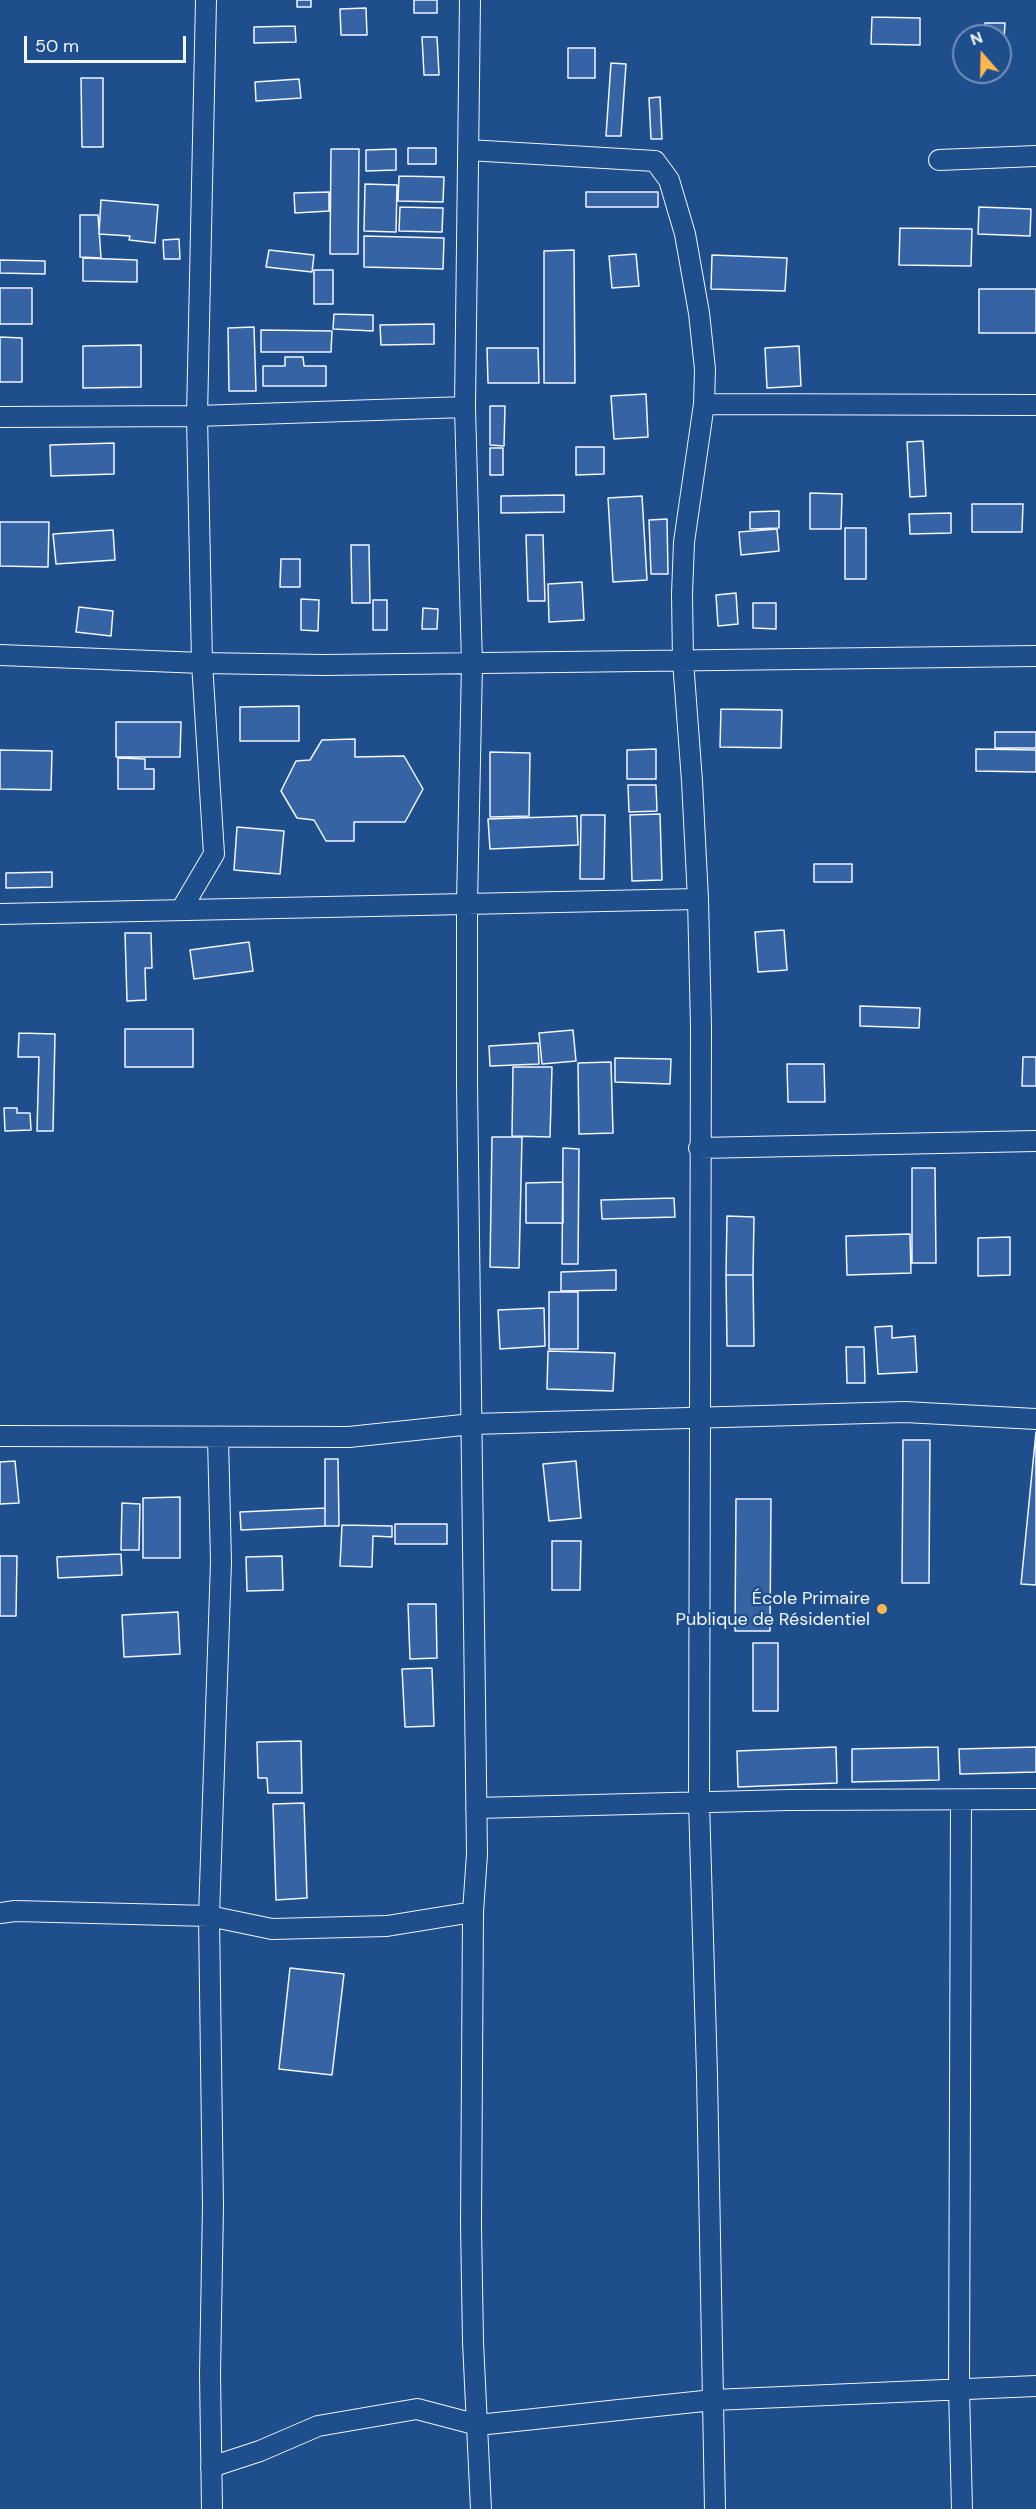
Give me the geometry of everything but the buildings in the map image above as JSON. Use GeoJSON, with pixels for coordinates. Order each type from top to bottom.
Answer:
{"type":"FeatureCollection","features":[{"type":"Feature","properties":{"kind":"street"},"geometry":{"type":"LineString","coordinates":[[181,910],[214,854],[202,663],[197,416],[206,0]]}},
{"type":"Feature","properties":{"kind":"street"},"geometry":{"type":"LineString","coordinates":[[470,0],[465,407],[472,664],[467,904],[468,1220],[477,1854],[472,1912],[471,2225],[481,2509]]}},
{"type":"Feature","properties":{"kind":"street"},"geometry":{"type":"LineString","coordinates":[[468,150],[655,161],[669,180],[685,234],[699,313],[705,369],[704,404],[684,542],[683,662],[698,899],[701,1027],[699,1802],[715,2509]]}},
{"type":"Feature","properties":{"kind":"street"},"geometry":{"type":"LineString","coordinates":[[939,160],[1036,156]]}},
{"type":"Feature","properties":{"kind":"street"},"geometry":{"type":"LineString","coordinates":[[704,404],[1036,405]]}},
{"type":"Feature","properties":{"kind":"street"},"geometry":{"type":"LineString","coordinates":[[0,417],[197,416],[465,407]]}},
{"type":"Feature","properties":{"kind":"street"},"geometry":{"type":"LineString","coordinates":[[0,656],[202,663],[472,664],[1036,656]]}},
{"type":"Feature","properties":{"kind":"street"},"geometry":{"type":"LineString","coordinates":[[0,914],[698,899]]}},
{"type":"Feature","properties":{"kind":"street"},"geometry":{"type":"LineString","coordinates":[[699,1148],[1036,1141]]}},
{"type":"Feature","properties":{"kind":"street"},"geometry":{"type":"LineString","coordinates":[[0,1436],[349,1437],[472,1424],[905,1412],[1036,1419]]}},
{"type":"Feature","properties":{"kind":"street"},"geometry":{"type":"LineString","coordinates":[[212,2509],[213,2206],[209,1916],[220,1562],[218,1438]]}},
{"type":"Feature","properties":{"kind":"street"},"geometry":{"type":"LineString","coordinates":[[476,1808],[530,1809],[699,1802],[1036,1799]]}},
{"type":"Feature","properties":{"kind":"street"},"geometry":{"type":"LineString","coordinates":[[961,1800],[959,2389],[962,2509]]}},
{"type":"Feature","properties":{"kind":"street"},"geometry":{"type":"LineString","coordinates":[[0,1913],[15,1911],[209,1916],[272,1929],[293,1929],[387,1926],[472,1912]]}},
{"type":"Feature","properties":{"kind":"street"},"geometry":{"type":"LineString","coordinates":[[211,2467],[260,2451],[318,2426],[417,2409],[478,2425],[713,2400],[1036,2386]]}},
{"type":"Feature","properties":{"kind":"place","name":"École Primaire Publique de Résidentiel"},"geometry":{"type":"Point","coordinates":[882,1609]}}]}
